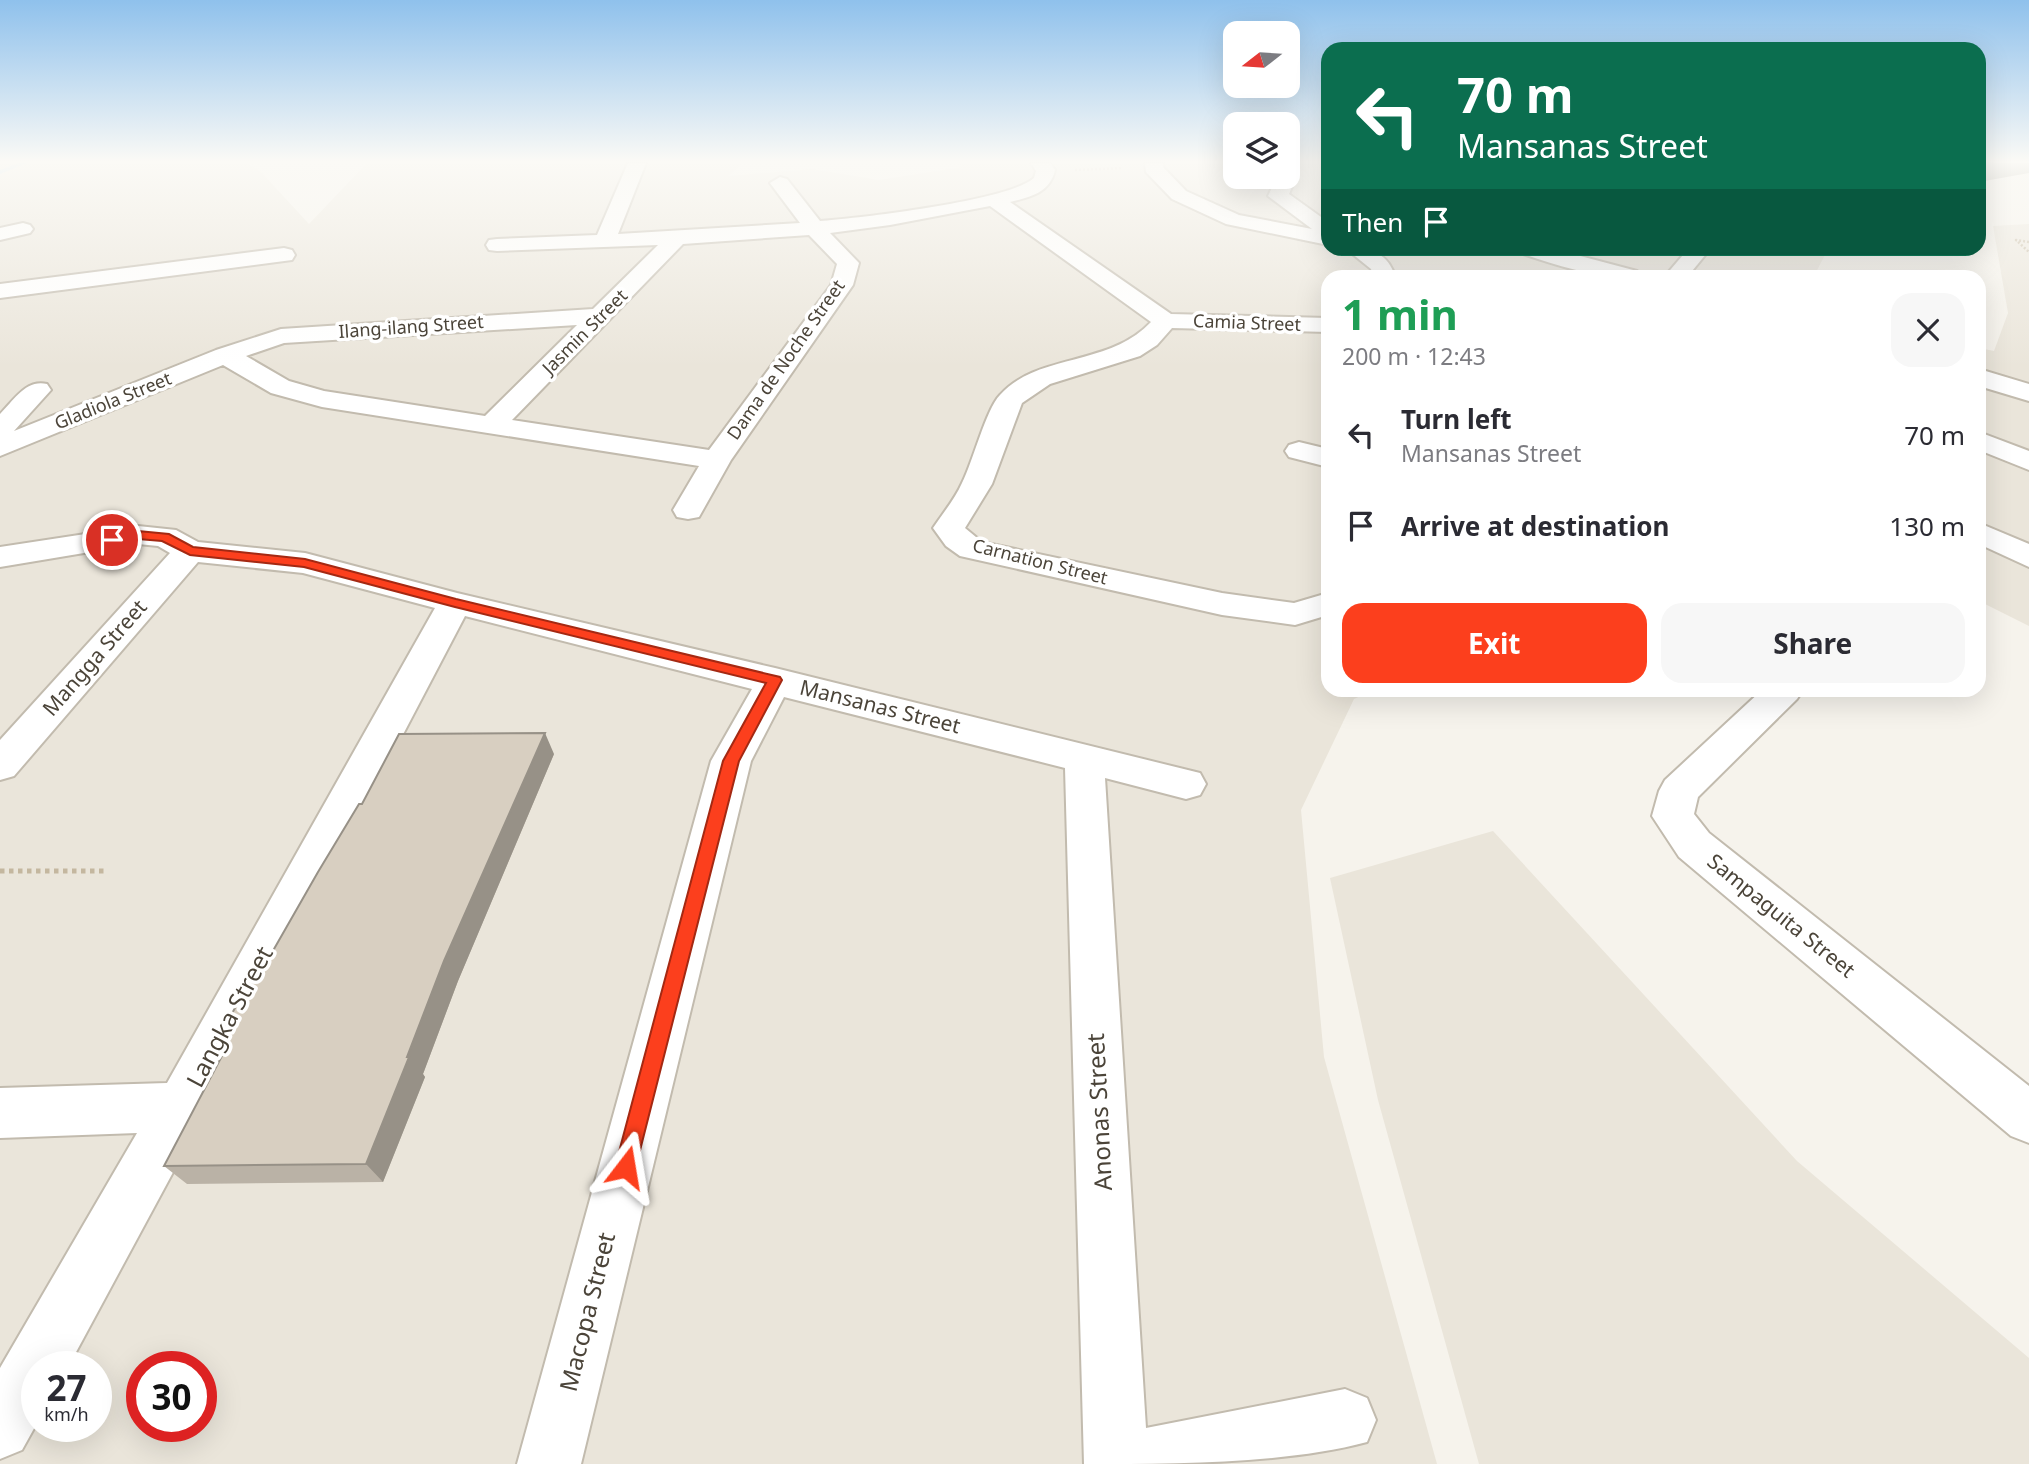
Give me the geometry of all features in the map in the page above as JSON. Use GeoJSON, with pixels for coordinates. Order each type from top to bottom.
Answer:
{"type":"FeatureCollection","features":[{"type":"Feature","properties":{"kind":"street"},"geometry":{"type":"LineString","coordinates":[[605,241],[609,231]]}},
{"type":"Feature","properties":{"kind":"street"},"geometry":{"type":"LineString","coordinates":[[496,244],[677,239],[783,231]]}},
{"type":"Feature","properties":{"kind":"street","name":"Dama de Noche Street"},"geometry":{"type":"LineString","coordinates":[[688,510],[717,460],[842,285],[848,262],[817,231]]}},
{"type":"Feature","properties":{"kind":"street"},"geometry":{"type":"LineString","coordinates":[[1039,231],[1165,321]]}},
{"type":"Feature","properties":{"kind":"street"},"geometry":{"type":"LineString","coordinates":[[1290,231],[1321,238]]}},
{"type":"Feature","properties":{"kind":"street","name":"Jasmin Street"},"geometry":{"type":"LineString","coordinates":[[492,424],[677,239]]}},
{"type":"Feature","properties":{"kind":"street"},"geometry":{"type":"LineString","coordinates":[[0,291],[284,255]]}},
{"type":"Feature","properties":{"kind":"street"},"geometry":{"type":"LineString","coordinates":[[1367,256],[1381,266],[1382,270]]}},
{"type":"Feature","properties":{"kind":"street"},"geometry":{"type":"LineString","coordinates":[[1551,256],[1604,270]]}},
{"type":"Feature","properties":{"kind":"street"},"geometry":{"type":"LineString","coordinates":[[1681,270],[1694,256]]}},
{"type":"Feature","properties":{"kind":"street","name":"Ilang-ilang Street"},"geometry":{"type":"LineString","coordinates":[[225,355],[281,336],[601,316]]}},
{"type":"Feature","properties":{"kind":"street","name":"Camia Street"},"geometry":{"type":"LineString","coordinates":[[1165,321],[1321,325]]}},
{"type":"Feature","properties":{"kind":"street","name":"Carnation Street"},"geometry":{"type":"LineString","coordinates":[[1165,321],[1148,340],[1131,351],[1041,378],[1010,399],[977,484],[949,528],[957,539],[971,549],[1222,604],[1295,614],[1321,606]]}},
{"type":"Feature","properties":{"kind":"street"},"geometry":{"type":"LineString","coordinates":[[225,355],[296,394],[717,460]]}},
{"type":"Feature","properties":{"kind":"street","name":"Gladiola Street"},"geometry":{"type":"LineString","coordinates":[[0,447],[225,355]]}},
{"type":"Feature","properties":{"kind":"street"},"geometry":{"type":"LineString","coordinates":[[1986,379],[2029,393]]}},
{"type":"Feature","properties":{"kind":"street","name":"Gladiola Street"},"geometry":{"type":"LineString","coordinates":[[0,430],[38,390]]}},
{"type":"Feature","properties":{"kind":"street"},"geometry":{"type":"LineString","coordinates":[[1986,443],[2029,461]]}},
{"type":"Feature","properties":{"kind":"street"},"geometry":{"type":"LineString","coordinates":[[1300,451],[1321,456]]}},
{"type":"Feature","properties":{"kind":"street","name":"Mansanas Street"},"geometry":{"type":"LineString","coordinates":[[0,557],[138,535],[165,537],[190,551],[305,563],[455,603],[775,680],[1186,784]]}},
{"type":"Feature","properties":{"kind":"street"},"geometry":{"type":"LineString","coordinates":[[1986,536],[2029,557]]}},
{"type":"Feature","properties":{"kind":"street","name":"Mangga Street"},"geometry":{"type":"LineString","coordinates":[[0,766],[190,551]]}},
{"type":"Feature","properties":{"kind":"street","name":"Langka Street"},"geometry":{"type":"LineString","coordinates":[[0,1428],[181,1107],[455,603]]}},
{"type":"Feature","properties":{"kind":"street","name":"Macopa Street"},"geometry":{"type":"LineString","coordinates":[[549,1464],[731,761],[775,680]]}},
{"type":"Feature","properties":{"kind":"street","name":"Sampaguita Street"},"geometry":{"type":"LineString","coordinates":[[1777,697],[1679,791],[1673,816],[1694,845],[2029,1118]]}},
{"type":"Feature","properties":{"kind":"street","name":"Anonas Street"},"geometry":{"type":"LineString","coordinates":[[1084,759],[1116,1464]]}},
{"type":"Feature","properties":{"kind":"street"},"geometry":{"type":"LineString","coordinates":[[0,1113],[181,1107]]}},
{"type":"Feature","properties":{"kind":"street"},"geometry":{"type":"LineString","coordinates":[[1126,1464],[1345,1420]]}},
{"type":"Feature","properties":{"kind":"path"},"geometry":{"type":"LineString","coordinates":[[2029,242],[2016,240],[2029,252]]}},
{"type":"Feature","properties":{"kind":"path"},"geometry":{"type":"LineString","coordinates":[[0,871],[104,871]]}},
{"type":"Feature","properties":{"kind":"shaded area"},"geometry":{"type":"Polygon","coordinates":[[[0,231],[1321,231],[1321,256],[1824,256],[1817,270],[1321,270],[1321,697],[1358,697],[1354,699],[1301,810],[1324,1057],[1437,1464],[0,1464],[0,231]]]}},
{"type":"Feature","properties":{"kind":"shaded area"},"geometry":{"type":"Polygon","coordinates":[[[1994,231],[2029,231],[2029,626],[1986,604],[1986,349],[1994,351],[2008,313],[1994,231]]]}},
{"type":"Feature","properties":{"kind":"shaded area"},"geometry":{"type":"Polygon","coordinates":[[[1493,831],[1797,1161],[2029,1358],[2029,1464],[1479,1464],[1378,1100],[1330,878],[1493,831]]]}},
{"type":"Feature","properties":{"kind":"building"},"geometry":{"type":"Polygon","coordinates":[[[545,733],[444,961],[366,1164],[164,1166],[222,1056],[209,1057],[255,970],[262,970],[318,872],[359,804],[362,804],[399,734],[545,733]]]}},
{"type":"Feature","properties":{"kind":"route"},"geometry":{"type":"LineString","coordinates":[[112,540],[138,535],[165,537],[190,551],[305,563],[455,603],[775,680],[731,761],[626,1167]]}}]}
